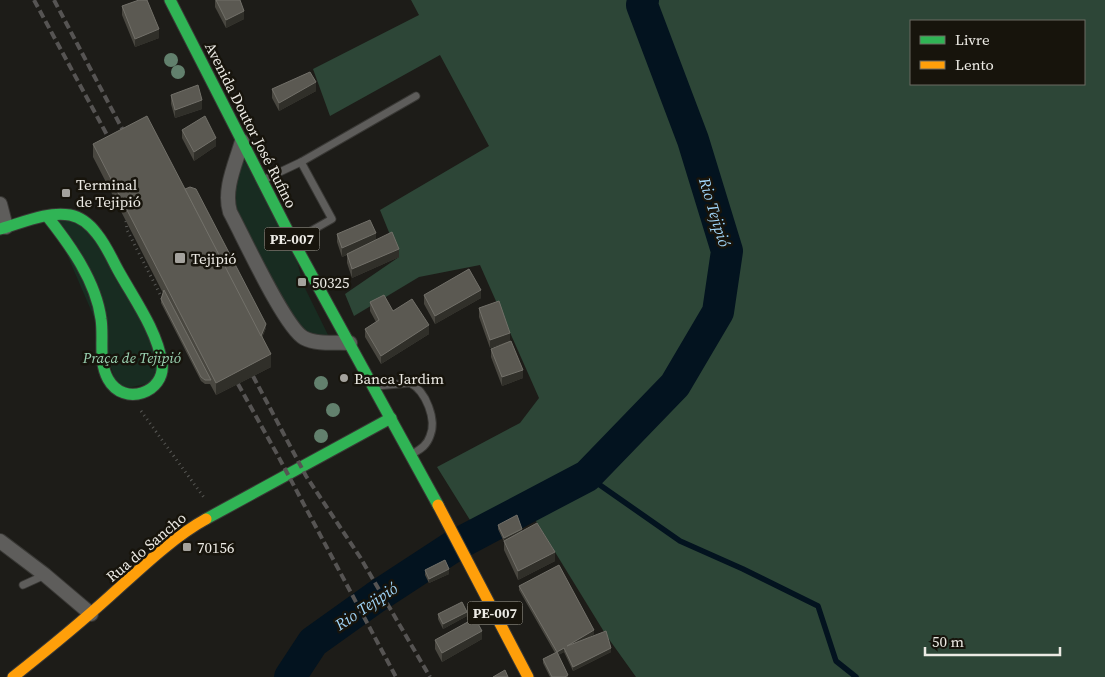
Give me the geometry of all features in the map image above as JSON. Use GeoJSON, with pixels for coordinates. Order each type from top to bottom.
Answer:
{"type":"FeatureCollection","features":[{"type":"Feature","properties":{"kind":"street","name":"Avenida Doutor José Rufino"},"geometry":{"type":"LineString","coordinates":[[170,0],[293,241],[422,474],[528,677]]}},
{"type":"Feature","properties":{"kind":"street"},"geometry":{"type":"LineString","coordinates":[[242,141],[229,187],[227,203],[269,288],[290,325],[305,339],[315,342],[350,342]]}},
{"type":"Feature","properties":{"kind":"street"},"geometry":{"type":"LineString","coordinates":[[0,204],[3,228],[47,216],[70,215],[80,219],[98,236],[134,298],[159,349],[163,369],[160,379],[142,393],[129,395],[119,391],[111,382],[105,370],[101,353],[100,310],[90,284],[65,238],[47,216]]}},
{"type":"Feature","properties":{"kind":"street","name":"Rua do Sancho"},"geometry":{"type":"LineString","coordinates":[[20,675],[176,538],[195,525],[390,418]]}},
{"type":"Feature","properties":{"kind":"street"},"geometry":{"type":"LineString","coordinates":[[3,546],[45,575],[91,614]]}},
{"type":"Feature","properties":{"kind":"lane"},"geometry":{"type":"LineString","coordinates":[[263,181],[301,162],[416,96]]}},
{"type":"Feature","properties":{"kind":"lane"},"geometry":{"type":"LineString","coordinates":[[293,241],[332,219],[301,162]]}},
{"type":"Feature","properties":{"kind":"lane"},"geometry":{"type":"LineString","coordinates":[[373,386],[410,383],[421,391],[427,405],[432,426],[430,436],[424,447],[411,455]]}},
{"type":"Feature","properties":{"kind":"lane"},"geometry":{"type":"LineString","coordinates":[[23,585],[45,575]]}},
{"type":"Feature","properties":{"kind":"path"},"geometry":{"type":"LineString","coordinates":[[126,221],[127,230],[164,302]]}},
{"type":"Feature","properties":{"kind":"path"},"geometry":{"type":"LineString","coordinates":[[129,395],[215,514]]}},
{"type":"Feature","properties":{"kind":"green space"},"geometry":{"type":"Polygon","coordinates":[[[411,0],[1105,0],[1105,677],[636,677],[606,635],[531,513],[470,520],[437,467],[520,423],[539,398],[480,265],[419,277],[354,316],[345,294],[399,257],[380,210],[489,146],[440,55],[330,116],[313,69],[419,15],[411,0]]]}},
{"type":"Feature","properties":{"kind":"green space"},"geometry":{"type":"Polygon","coordinates":[[[242,157],[293,241],[302,282],[331,341],[310,340],[287,319],[227,202],[242,157]]]}},
{"type":"Feature","properties":{"kind":"green space","name":"Praça de Tejipió"},"geometry":{"type":"Polygon","coordinates":[[[50,215],[82,218],[162,348],[155,382],[118,390],[100,331],[50,215]]]}},
{"type":"Feature","properties":{"kind":"building"},"geometry":{"type":"Polygon","coordinates":[[[139,0],[147,0],[159,29],[135,39],[122,6],[139,0]]]}},
{"type":"Feature","properties":{"kind":"building"},"geometry":{"type":"Polygon","coordinates":[[[216,0],[240,0],[244,11],[226,20],[216,0]]]}},
{"type":"Feature","properties":{"kind":"building"},"geometry":{"type":"Polygon","coordinates":[[[310,72],[316,82],[279,103],[272,89],[310,72]]]}},
{"type":"Feature","properties":{"kind":"building"},"geometry":{"type":"Polygon","coordinates":[[[198,85],[202,100],[175,110],[171,95],[198,85]]]}},
{"type":"Feature","properties":{"kind":"building","name":"Tejipió"},"geometry":{"type":"Polygon","coordinates":[[[147,116],[271,354],[216,383],[93,144],[147,116]]]}},
{"type":"Feature","properties":{"kind":"building"},"geometry":{"type":"Polygon","coordinates":[[[205,116],[216,138],[194,152],[182,130],[205,116]]]}},
{"type":"Feature","properties":{"kind":"building"},"geometry":{"type":"Polygon","coordinates":[[[190,187],[196,189],[266,324],[261,336],[185,189],[190,187]]]}},
{"type":"Feature","properties":{"kind":"building"},"geometry":{"type":"Polygon","coordinates":[[[370,220],[376,233],[342,248],[337,234],[370,220]]]}},
{"type":"Feature","properties":{"kind":"building"},"geometry":{"type":"Polygon","coordinates":[[[392,232],[399,249],[352,269],[347,254],[392,232]]]}},
{"type":"Feature","properties":{"kind":"building"},"geometry":{"type":"Polygon","coordinates":[[[469,269],[481,290],[435,316],[424,295],[469,269]]]}},
{"type":"Feature","properties":{"kind":"building"},"geometry":{"type":"Polygon","coordinates":[[[164,290],[211,380],[205,380],[201,377],[161,299],[164,290]]]}},
{"type":"Feature","properties":{"kind":"building"},"geometry":{"type":"Polygon","coordinates":[[[384,295],[393,311],[412,299],[429,325],[381,356],[365,329],[379,320],[370,302],[384,295]]]}},
{"type":"Feature","properties":{"kind":"building"},"geometry":{"type":"Polygon","coordinates":[[[499,301],[510,333],[490,340],[479,308],[499,301]]]}},
{"type":"Feature","properties":{"kind":"building"},"geometry":{"type":"Polygon","coordinates":[[[511,341],[523,370],[502,377],[491,349],[511,341]]]}},
{"type":"Feature","properties":{"kind":"building"},"geometry":{"type":"Polygon","coordinates":[[[517,515],[522,529],[504,538],[498,525],[517,515]]]}},
{"type":"Feature","properties":{"kind":"building"},"geometry":{"type":"Polygon","coordinates":[[[537,523],[555,552],[518,571],[504,541],[537,523]]]}},
{"type":"Feature","properties":{"kind":"building"},"geometry":{"type":"Polygon","coordinates":[[[445,560],[449,569],[429,579],[425,570],[445,560]]]}},
{"type":"Feature","properties":{"kind":"building"},"geometry":{"type":"Polygon","coordinates":[[[559,565],[594,630],[567,646],[606,631],[611,648],[573,667],[564,648],[557,652],[519,586],[559,565]]]}},
{"type":"Feature","properties":{"kind":"building"},"geometry":{"type":"Polygon","coordinates":[[[462,602],[467,612],[443,624],[438,614],[462,602]]]}},
{"type":"Feature","properties":{"kind":"building"},"geometry":{"type":"Polygon","coordinates":[[[475,618],[482,631],[442,653],[435,640],[475,618]]]}},
{"type":"Feature","properties":{"kind":"building"},"geometry":{"type":"Polygon","coordinates":[[[557,652],[568,675],[565,677],[552,677],[543,659],[557,652]]]}},
{"type":"Feature","properties":{"kind":"building"},"geometry":{"type":"Polygon","coordinates":[[[505,670],[508,677],[493,677],[505,670]]]}},
{"type":"Feature","properties":{"kind":"waterway","name":"Rio Tejipió"},"geometry":{"type":"LineString","coordinates":[[290,677],[313,642],[376,597],[454,546],[587,476],[675,385],[718,312],[727,251],[693,140],[642,5],[643,0]]}},
{"type":"Feature","properties":{"kind":"waterway"},"geometry":{"type":"LineString","coordinates":[[587,476],[680,541],[743,569],[818,606],[836,661],[856,677]]}},
{"type":"Feature","properties":{"kind":"railway"},"geometry":{"type":"LineString","coordinates":[[34,0],[113,146]]}},
{"type":"Feature","properties":{"kind":"railway"},"geometry":{"type":"LineString","coordinates":[[54,0],[127,138]]}},
{"type":"Feature","properties":{"kind":"railway"},"geometry":{"type":"LineString","coordinates":[[253,376],[306,476],[360,557],[430,677]]}},
{"type":"Feature","properties":{"kind":"railway"},"geometry":{"type":"LineString","coordinates":[[238,384],[396,677]]}},
{"type":"Feature","properties":{"kind":"traffic: fast"},"geometry":{"type":"LineString","coordinates":[[170,0],[293,241],[438,505]]}},
{"type":"Feature","properties":{"kind":"traffic: fast"},"geometry":{"type":"LineString","coordinates":[[0,229],[44,216],[61,214],[78,218],[92,228],[106,247],[144,315],[155,339],[162,363],[158,382],[151,388],[142,393],[124,393],[115,388],[108,379],[103,365],[102,326],[94,291],[73,251],[47,216]]}},
{"type":"Feature","properties":{"kind":"traffic: fast"},"geometry":{"type":"LineString","coordinates":[[206,519],[391,418]]}},
{"type":"Feature","properties":{"kind":"traffic: slow"},"geometry":{"type":"LineString","coordinates":[[438,505],[528,677]]}},
{"type":"Feature","properties":{"kind":"traffic: slow"},"geometry":{"type":"LineString","coordinates":[[13,677],[74,627],[169,544],[206,519]]}},
{"type":"Feature","properties":{"kind":"place","name":"Terminal de Tejipió"},"geometry":{"type":"Point","coordinates":[66,193]}},
{"type":"Feature","properties":{"kind":"place","name":"Tejipió"},"geometry":{"type":"Point","coordinates":[180,258]}},
{"type":"Feature","properties":{"kind":"place","name":"50325"},"geometry":{"type":"Point","coordinates":[302,282]}},
{"type":"Feature","properties":{"kind":"place","name":"Banca Jardim"},"geometry":{"type":"Point","coordinates":[344,378]}},
{"type":"Feature","properties":{"kind":"place","name":"70156"},"geometry":{"type":"Point","coordinates":[187,547]}}]}
